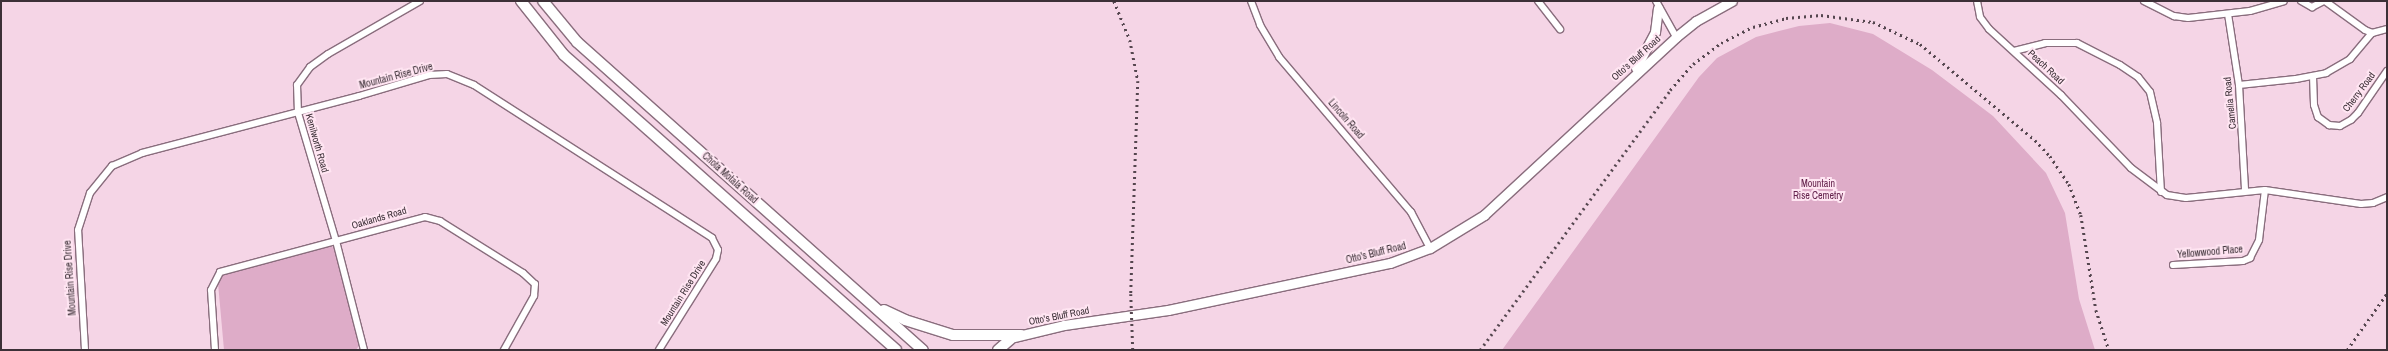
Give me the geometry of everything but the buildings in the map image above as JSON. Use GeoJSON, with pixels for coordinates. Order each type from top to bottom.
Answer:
{"type":"FeatureCollection","features":[{"type":"Feature","properties":{"kind":"main road","name":"Chota Motala Road"},"geometry":{"type":"LineString","coordinates":[[521,1],[564,56],[896,350]]}},
{"type":"Feature","properties":{"kind":"main road","name":"Chota Motala Road"},"geometry":{"type":"LineString","coordinates":[[543,1],[577,42],[923,350]]}},
{"type":"Feature","properties":{"kind":"main road","name":"Otto's Bluff Road"},"geometry":{"type":"LineString","coordinates":[[992,350],[1017,336],[1064,325],[1168,310],[1390,263],[1430,248],[1484,215],[1631,76],[1676,37],[1696,21],[1732,1]]}},
{"type":"Feature","properties":{"kind":"main road"},"geometry":{"type":"LineString","coordinates":[[1631,76],[1652,38],[1657,4]]}},
{"type":"Feature","properties":{"kind":"main road"},"geometry":{"type":"LineString","coordinates":[[873,305],[905,320],[953,335],[1017,336]]}},
{"type":"Feature","properties":{"kind":"main road"},"geometry":{"type":"LineString","coordinates":[[998,350],[1017,336]]}},
{"type":"Feature","properties":{"kind":"street","name":"Kenilworth Road"},"geometry":{"type":"LineString","coordinates":[[364,350],[336,241],[298,113],[297,85],[310,67],[420,1]]}},
{"type":"Feature","properties":{"kind":"street","name":"Lincoln Road"},"geometry":{"type":"LineString","coordinates":[[1251,1],[1260,25],[1279,57],[1410,212],[1430,248]]}},
{"type":"Feature","properties":{"kind":"street"},"geometry":{"type":"LineString","coordinates":[[1538,1],[1560,29]]}},
{"type":"Feature","properties":{"kind":"street"},"geometry":{"type":"LineString","coordinates":[[1977,1],[1980,17],[2014,51]]}},
{"type":"Feature","properties":{"kind":"street"},"geometry":{"type":"LineString","coordinates":[[2144,1],[2180,18],[2228,14],[2271,7],[2284,1]]}},
{"type":"Feature","properties":{"kind":"street"},"geometry":{"type":"LineString","coordinates":[[2301,1],[2312,7],[2325,1],[2349,21],[2372,33]]}},
{"type":"Feature","properties":{"kind":"street"},"geometry":{"type":"LineString","coordinates":[[1657,4],[1676,37]]}},
{"type":"Feature","properties":{"kind":"street","name":"Camelia Road"},"geometry":{"type":"LineString","coordinates":[[2228,14],[2239,85],[2245,190]]}},
{"type":"Feature","properties":{"kind":"street"},"geometry":{"type":"LineString","coordinates":[[2239,85],[2313,76],[2340,66],[2350,59],[2372,33],[2387,29]]}},
{"type":"Feature","properties":{"kind":"street","name":"Peach Road"},"geometry":{"type":"LineString","coordinates":[[2014,51],[2045,43],[2076,43],[2120,65],[2138,77],[2150,92],[2157,122],[2161,192]]}},
{"type":"Feature","properties":{"kind":"street","name":"Peach Road"},"geometry":{"type":"LineString","coordinates":[[2014,51],[2090,123],[2131,168],[2161,192],[2177,198],[2245,190],[2265,190],[2361,204],[2373,203],[2387,197]]}},
{"type":"Feature","properties":{"kind":"street","name":"Cherry Road"},"geometry":{"type":"LineString","coordinates":[[2313,76],[2314,105],[2318,117],[2329,125],[2340,126],[2351,120],[2358,113],[2387,71]]}},
{"type":"Feature","properties":{"kind":"street","name":"Mountain Rise Drive"},"geometry":{"type":"LineString","coordinates":[[85,350],[78,230],[90,193],[103,173],[125,158],[298,113],[429,75],[447,74],[460,78],[712,238],[718,250],[716,259],[659,350]]}},
{"type":"Feature","properties":{"kind":"street","name":"Yellowwood Place"},"geometry":{"type":"LineString","coordinates":[[2173,265],[2243,261],[2250,258],[2259,240],[2265,190]]}},
{"type":"Feature","properties":{"kind":"street","name":"Oaklands Road"},"geometry":{"type":"LineString","coordinates":[[215,350],[211,290],[220,272],[417,218],[433,218],[532,279],[536,290],[504,350]]}},
{"type":"Feature","properties":{"kind":"green space","name":"Mountain Rise Cemetry"},"geometry":{"type":"Polygon","coordinates":[[[1830,23],[1873,34],[1932,70],[1993,116],[2046,173],[2065,213],[2079,299],[2095,350],[1502,350],[1699,77],[1717,58],[1756,37],[1799,26],[1830,23]]]}},
{"type":"Feature","properties":{"kind":"green space"},"geometry":{"type":"Polygon","coordinates":[[[328,244],[335,249],[361,343],[356,350],[224,350],[218,283],[222,274],[328,244]]]}},
{"type":"Feature","properties":{"kind":"railway"},"geometry":{"type":"LineString","coordinates":[[1114,1],[1130,40],[1138,81],[1131,294],[1133,350]]}},
{"type":"Feature","properties":{"kind":"railway"},"geometry":{"type":"LineString","coordinates":[[1480,350],[1670,90],[1693,64],[1721,43],[1753,27],[1786,18],[1821,15],[1873,22],[1920,44],[2035,140],[2050,156],[2069,184],[2081,215],[2096,310],[2109,350]]}},
{"type":"Feature","properties":{"kind":"railway"},"geometry":{"type":"LineString","coordinates":[[2347,350],[2387,293]]}}]}
